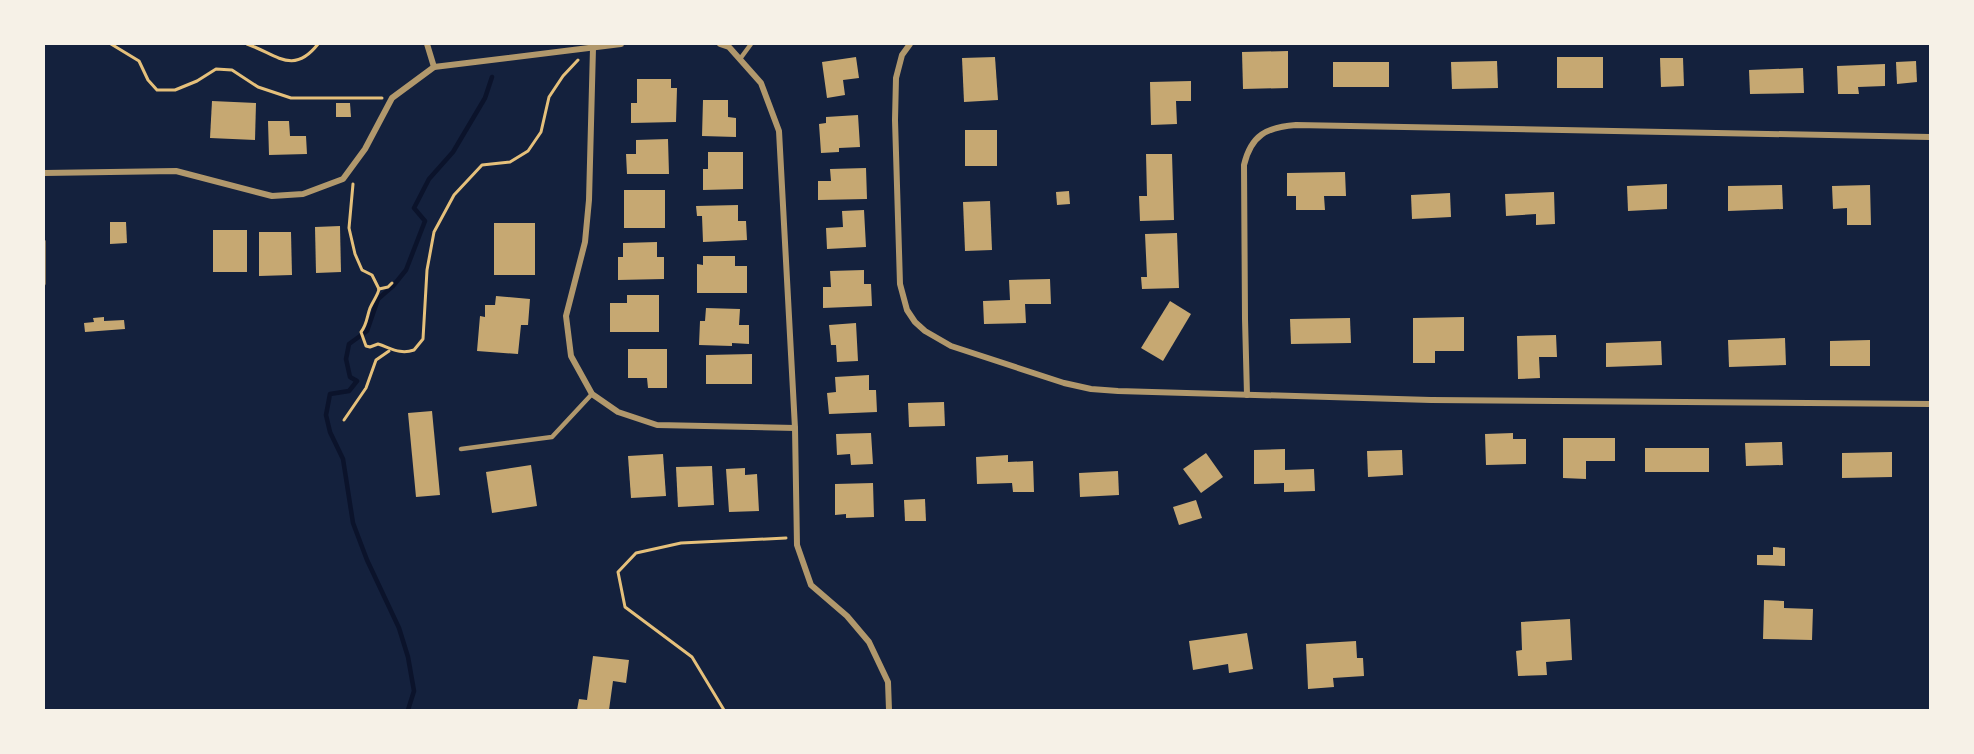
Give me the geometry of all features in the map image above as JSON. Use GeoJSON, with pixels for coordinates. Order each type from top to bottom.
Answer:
{"type":"FeatureCollection","features":[{"type":"Feature","properties":{"kind":"street"},"geometry":{"type":"LineString","coordinates":[[427,44],[434,67]]}},
{"type":"Feature","properties":{"kind":"street"},"geometry":{"type":"LineString","coordinates":[[44,173],[176,171],[272,196],[303,194],[343,179],[365,149],[392,98],[434,67],[621,44]]}},
{"type":"Feature","properties":{"kind":"street"},"geometry":{"type":"LineString","coordinates":[[720,44],[729,47],[761,83],[778,131],[795,428],[797,545],[811,585],[847,616],[869,642],[888,682],[889,711]]}},
{"type":"Feature","properties":{"kind":"street"},"geometry":{"type":"LineString","coordinates":[[910,44],[902,55],[896,78],[895,120],[900,284],[907,310],[915,322],[925,331],[951,346],[1064,384],[1118,391],[1431,400],[1930,404]]}},
{"type":"Feature","properties":{"kind":"street"},"geometry":{"type":"LineString","coordinates":[[593,48],[589,200],[585,242],[566,316],[571,356],[592,394],[618,412],[657,425],[795,428]]}},
{"type":"Feature","properties":{"kind":"street"},"geometry":{"type":"LineString","coordinates":[[1247,395],[1244,165],[1247,151],[1266,131],[1280,126],[1296,125],[1930,137]]}},
{"type":"Feature","properties":{"kind":"lane"},"geometry":{"type":"LineString","coordinates":[[740,59],[751,44]]}},
{"type":"Feature","properties":{"kind":"lane"},"geometry":{"type":"LineString","coordinates":[[461,448],[552,437],[592,394]]}},
{"type":"Feature","properties":{"kind":"path"},"geometry":{"type":"LineString","coordinates":[[111,44],[140,61],[148,80],[157,90],[175,90],[197,81],[216,69],[232,70],[258,87],[291,98],[392,98]]}},
{"type":"Feature","properties":{"kind":"path"},"geometry":{"type":"LineString","coordinates":[[247,44],[292,62],[302,59],[318,44]]}},
{"type":"Feature","properties":{"kind":"path"},"geometry":{"type":"LineString","coordinates":[[344,420],[366,388],[376,360],[388,351],[409,352],[421,344],[434,232],[454,195],[482,165],[510,162],[528,152],[541,132],[549,97],[562,76],[578,63],[582,50]]}},
{"type":"Feature","properties":{"kind":"path"},"geometry":{"type":"LineString","coordinates":[[350,170],[353,186],[349,228],[355,254],[362,270],[372,275],[380,292],[371,305],[361,332],[366,346],[378,344],[394,351]]}},
{"type":"Feature","properties":{"kind":"path"},"geometry":{"type":"LineString","coordinates":[[44,241],[44,284]]}},
{"type":"Feature","properties":{"kind":"path"},"geometry":{"type":"LineString","coordinates":[[379,289],[388,287],[392,283]]}},
{"type":"Feature","properties":{"kind":"path"},"geometry":{"type":"LineString","coordinates":[[724,711],[692,657],[626,607],[618,572],[636,554],[681,543],[796,538]]}},
{"type":"Feature","properties":{"kind":"building"},"geometry":{"type":"Polygon","coordinates":[[[1288,51],[1288,88],[1243,89],[1242,52],[1288,51]]]}},
{"type":"Feature","properties":{"kind":"building"},"geometry":{"type":"Polygon","coordinates":[[[856,57],[859,78],[843,80],[845,95],[827,98],[822,62],[856,57]]]}},
{"type":"Feature","properties":{"kind":"building"},"geometry":{"type":"Polygon","coordinates":[[[995,57],[998,100],[964,102],[962,58],[995,57]]]}},
{"type":"Feature","properties":{"kind":"building"},"geometry":{"type":"Polygon","coordinates":[[[1557,57],[1603,57],[1603,88],[1557,88],[1557,57]]]}},
{"type":"Feature","properties":{"kind":"building"},"geometry":{"type":"Polygon","coordinates":[[[1660,58],[1683,58],[1684,86],[1661,87],[1660,58]]]}},
{"type":"Feature","properties":{"kind":"building"},"geometry":{"type":"Polygon","coordinates":[[[1497,61],[1498,88],[1452,89],[1451,62],[1497,61]]]}},
{"type":"Feature","properties":{"kind":"building"},"geometry":{"type":"Polygon","coordinates":[[[1916,61],[1917,82],[1897,84],[1896,62],[1916,61]]]}},
{"type":"Feature","properties":{"kind":"building"},"geometry":{"type":"Polygon","coordinates":[[[1333,62],[1389,62],[1389,87],[1333,87],[1333,62]]]}},
{"type":"Feature","properties":{"kind":"building"},"geometry":{"type":"Polygon","coordinates":[[[1885,64],[1885,86],[1858,87],[1859,94],[1838,94],[1837,66],[1885,64]]]}},
{"type":"Feature","properties":{"kind":"building"},"geometry":{"type":"Polygon","coordinates":[[[1803,68],[1804,93],[1750,94],[1749,70],[1803,68]]]}},
{"type":"Feature","properties":{"kind":"building"},"geometry":{"type":"Polygon","coordinates":[[[637,79],[671,79],[671,88],[677,88],[676,122],[631,123],[631,103],[637,103],[637,79]]]}},
{"type":"Feature","properties":{"kind":"building"},"geometry":{"type":"Polygon","coordinates":[[[1191,81],[1191,101],[1176,101],[1177,124],[1151,125],[1150,82],[1191,81]]]}},
{"type":"Feature","properties":{"kind":"building"},"geometry":{"type":"Polygon","coordinates":[[[703,100],[728,100],[728,117],[736,118],[736,137],[702,136],[703,100]]]}},
{"type":"Feature","properties":{"kind":"building"},"geometry":{"type":"Polygon","coordinates":[[[212,101],[256,103],[255,140],[210,138],[212,101]]]}},
{"type":"Feature","properties":{"kind":"building"},"geometry":{"type":"Polygon","coordinates":[[[336,103],[350,103],[351,117],[336,117],[336,103]]]}},
{"type":"Feature","properties":{"kind":"building"},"geometry":{"type":"Polygon","coordinates":[[[858,115],[860,147],[839,148],[839,152],[821,153],[819,124],[826,123],[826,117],[858,115]]]}},
{"type":"Feature","properties":{"kind":"building"},"geometry":{"type":"Polygon","coordinates":[[[268,121],[289,121],[290,136],[306,136],[307,154],[269,155],[268,121]]]}},
{"type":"Feature","properties":{"kind":"building"},"geometry":{"type":"Polygon","coordinates":[[[965,130],[997,130],[997,166],[965,166],[965,130]]]}},
{"type":"Feature","properties":{"kind":"building"},"geometry":{"type":"Polygon","coordinates":[[[668,139],[669,174],[627,174],[626,154],[636,154],[636,140],[668,139]]]}},
{"type":"Feature","properties":{"kind":"building"},"geometry":{"type":"Polygon","coordinates":[[[708,152],[743,152],[743,189],[703,190],[703,169],[708,169],[708,152]]]}},
{"type":"Feature","properties":{"kind":"building"},"geometry":{"type":"Polygon","coordinates":[[[1146,154],[1172,154],[1174,220],[1140,221],[1139,196],[1147,196],[1146,154]]]}},
{"type":"Feature","properties":{"kind":"building"},"geometry":{"type":"Polygon","coordinates":[[[866,168],[867,199],[818,200],[818,181],[831,181],[830,169],[866,168]]]}},
{"type":"Feature","properties":{"kind":"building"},"geometry":{"type":"Polygon","coordinates":[[[1345,172],[1346,196],[1324,196],[1325,210],[1296,210],[1296,196],[1287,196],[1287,173],[1345,172]]]}},
{"type":"Feature","properties":{"kind":"building"},"geometry":{"type":"Polygon","coordinates":[[[1667,184],[1667,209],[1628,211],[1627,186],[1667,184]]]}},
{"type":"Feature","properties":{"kind":"building"},"geometry":{"type":"Polygon","coordinates":[[[1782,185],[1783,209],[1728,211],[1728,186],[1782,185]]]}},
{"type":"Feature","properties":{"kind":"building"},"geometry":{"type":"Polygon","coordinates":[[[1870,185],[1871,225],[1847,225],[1847,208],[1833,209],[1832,186],[1870,185]]]}},
{"type":"Feature","properties":{"kind":"building"},"geometry":{"type":"Polygon","coordinates":[[[624,190],[665,190],[665,228],[624,228],[624,190]]]}},
{"type":"Feature","properties":{"kind":"building"},"geometry":{"type":"Polygon","coordinates":[[[1069,191],[1070,204],[1057,205],[1056,192],[1069,191]]]}},
{"type":"Feature","properties":{"kind":"building"},"geometry":{"type":"Polygon","coordinates":[[[1554,192],[1555,224],[1536,225],[1536,214],[1506,216],[1505,194],[1554,192]]]}},
{"type":"Feature","properties":{"kind":"building"},"geometry":{"type":"Polygon","coordinates":[[[1450,193],[1451,217],[1412,219],[1411,195],[1450,193]]]}},
{"type":"Feature","properties":{"kind":"building"},"geometry":{"type":"Polygon","coordinates":[[[990,201],[992,250],[965,251],[963,202],[990,201]]]}},
{"type":"Feature","properties":{"kind":"building"},"geometry":{"type":"Polygon","coordinates":[[[738,205],[738,221],[746,221],[747,240],[703,242],[702,216],[697,216],[696,206],[738,205]]]}},
{"type":"Feature","properties":{"kind":"building"},"geometry":{"type":"Polygon","coordinates":[[[864,210],[866,247],[827,249],[826,228],[843,227],[842,211],[864,210]]]}},
{"type":"Feature","properties":{"kind":"building"},"geometry":{"type":"Polygon","coordinates":[[[110,222],[126,222],[127,243],[110,244],[110,222]]]}},
{"type":"Feature","properties":{"kind":"building"},"geometry":{"type":"Polygon","coordinates":[[[494,223],[535,223],[535,275],[494,275],[494,223]]]}},
{"type":"Feature","properties":{"kind":"building"},"geometry":{"type":"Polygon","coordinates":[[[340,226],[341,272],[316,273],[315,227],[340,226]]]}},
{"type":"Feature","properties":{"kind":"building"},"geometry":{"type":"Polygon","coordinates":[[[213,230],[247,230],[247,272],[213,272],[213,230]]]}},
{"type":"Feature","properties":{"kind":"building"},"geometry":{"type":"Polygon","coordinates":[[[259,232],[291,232],[292,275],[259,276],[259,232]]]}},
{"type":"Feature","properties":{"kind":"building"},"geometry":{"type":"Polygon","coordinates":[[[1177,233],[1179,288],[1142,289],[1141,277],[1147,277],[1145,234],[1177,233]]]}},
{"type":"Feature","properties":{"kind":"building"},"geometry":{"type":"Polygon","coordinates":[[[657,242],[657,257],[664,257],[664,279],[618,280],[618,257],[623,257],[623,243],[657,242]]]}},
{"type":"Feature","properties":{"kind":"building"},"geometry":{"type":"Polygon","coordinates":[[[703,256],[735,256],[735,266],[747,266],[747,293],[697,293],[697,264],[703,265],[703,256]]]}},
{"type":"Feature","properties":{"kind":"building"},"geometry":{"type":"Polygon","coordinates":[[[864,270],[864,284],[871,284],[872,306],[823,308],[823,287],[831,287],[830,271],[864,270]]]}},
{"type":"Feature","properties":{"kind":"building"},"geometry":{"type":"Polygon","coordinates":[[[1050,279],[1051,304],[1025,304],[1026,323],[984,324],[983,301],[1010,300],[1009,280],[1050,279]]]}},
{"type":"Feature","properties":{"kind":"building"},"geometry":{"type":"Polygon","coordinates":[[[627,295],[659,295],[659,332],[610,332],[610,303],[627,303],[627,295]]]}},
{"type":"Feature","properties":{"kind":"building"},"geometry":{"type":"Polygon","coordinates":[[[496,296],[530,299],[528,325],[521,325],[518,354],[477,351],[480,316],[485,317],[485,305],[495,305],[496,296]]]}},
{"type":"Feature","properties":{"kind":"building"},"geometry":{"type":"Polygon","coordinates":[[[1170,301],[1191,314],[1163,361],[1141,348],[1170,301]]]}},
{"type":"Feature","properties":{"kind":"building"},"geometry":{"type":"Polygon","coordinates":[[[706,308],[740,309],[739,325],[749,325],[749,344],[699,345],[700,321],[705,321],[706,308]]]}},
{"type":"Feature","properties":{"kind":"building"},"geometry":{"type":"Polygon","coordinates":[[[104,317],[104,321],[124,320],[125,329],[85,332],[84,323],[94,322],[93,318],[104,317]]]}},
{"type":"Feature","properties":{"kind":"building"},"geometry":{"type":"Polygon","coordinates":[[[1464,317],[1464,351],[1435,351],[1435,363],[1413,363],[1413,318],[1464,317]]]}},
{"type":"Feature","properties":{"kind":"building"},"geometry":{"type":"Polygon","coordinates":[[[1350,318],[1351,343],[1291,344],[1290,319],[1350,318]]]}},
{"type":"Feature","properties":{"kind":"building"},"geometry":{"type":"Polygon","coordinates":[[[856,323],[858,361],[837,362],[836,345],[831,345],[829,325],[856,323]]]}},
{"type":"Feature","properties":{"kind":"building"},"geometry":{"type":"Polygon","coordinates":[[[1556,335],[1557,357],[1539,357],[1540,378],[1518,379],[1517,336],[1556,335]]]}},
{"type":"Feature","properties":{"kind":"building"},"geometry":{"type":"Polygon","coordinates":[[[1785,338],[1786,365],[1729,367],[1728,340],[1785,338]]]}},
{"type":"Feature","properties":{"kind":"building"},"geometry":{"type":"Polygon","coordinates":[[[1870,340],[1870,366],[1830,366],[1830,341],[1870,340]]]}},
{"type":"Feature","properties":{"kind":"building"},"geometry":{"type":"Polygon","coordinates":[[[1661,341],[1662,365],[1606,367],[1606,343],[1661,341]]]}},
{"type":"Feature","properties":{"kind":"building"},"geometry":{"type":"Polygon","coordinates":[[[628,349],[667,349],[667,388],[648,388],[647,378],[628,378],[628,349]]]}},
{"type":"Feature","properties":{"kind":"building"},"geometry":{"type":"Polygon","coordinates":[[[752,354],[752,384],[706,384],[706,355],[752,354]]]}},
{"type":"Feature","properties":{"kind":"building"},"geometry":{"type":"Polygon","coordinates":[[[869,375],[869,390],[876,390],[877,412],[829,414],[827,393],[836,392],[835,377],[869,375]]]}},
{"type":"Feature","properties":{"kind":"building"},"geometry":{"type":"Polygon","coordinates":[[[944,402],[945,426],[909,427],[908,403],[944,402]]]}},
{"type":"Feature","properties":{"kind":"building"},"geometry":{"type":"Polygon","coordinates":[[[432,411],[440,495],[416,497],[408,413],[432,411]]]}},
{"type":"Feature","properties":{"kind":"building"},"geometry":{"type":"Polygon","coordinates":[[[871,433],[873,464],[851,465],[850,454],[837,455],[836,434],[871,433]]]}},
{"type":"Feature","properties":{"kind":"building"},"geometry":{"type":"Polygon","coordinates":[[[1513,433],[1513,439],[1526,439],[1526,464],[1486,465],[1485,434],[1513,433]]]}},
{"type":"Feature","properties":{"kind":"building"},"geometry":{"type":"Polygon","coordinates":[[[1563,438],[1615,438],[1615,461],[1586,461],[1586,479],[1563,478],[1563,438]]]}},
{"type":"Feature","properties":{"kind":"building"},"geometry":{"type":"Polygon","coordinates":[[[1782,442],[1783,465],[1746,466],[1745,443],[1782,442]]]}},
{"type":"Feature","properties":{"kind":"building"},"geometry":{"type":"Polygon","coordinates":[[[1645,448],[1709,448],[1709,472],[1645,472],[1645,448]]]}},
{"type":"Feature","properties":{"kind":"building"},"geometry":{"type":"Polygon","coordinates":[[[1285,449],[1285,470],[1314,469],[1315,491],[1284,492],[1284,483],[1254,484],[1254,450],[1285,449]]]}},
{"type":"Feature","properties":{"kind":"building"},"geometry":{"type":"Polygon","coordinates":[[[1402,450],[1403,475],[1368,477],[1367,451],[1402,450]]]}},
{"type":"Feature","properties":{"kind":"building"},"geometry":{"type":"Polygon","coordinates":[[[1892,452],[1892,477],[1842,478],[1842,453],[1892,452]]]}},
{"type":"Feature","properties":{"kind":"building"},"geometry":{"type":"Polygon","coordinates":[[[1206,453],[1223,477],[1201,493],[1183,469],[1206,453]]]}},
{"type":"Feature","properties":{"kind":"building"},"geometry":{"type":"Polygon","coordinates":[[[663,454],[666,496],[631,498],[628,456],[663,454]]]}},
{"type":"Feature","properties":{"kind":"building"},"geometry":{"type":"Polygon","coordinates":[[[1008,455],[1008,462],[1033,461],[1034,492],[1013,492],[1012,483],[977,484],[976,457],[1008,455]]]}},
{"type":"Feature","properties":{"kind":"building"},"geometry":{"type":"Polygon","coordinates":[[[531,465],[537,506],[492,513],[486,472],[531,465]]]}},
{"type":"Feature","properties":{"kind":"building"},"geometry":{"type":"Polygon","coordinates":[[[712,466],[714,505],[678,507],[676,467],[712,466]]]}},
{"type":"Feature","properties":{"kind":"building"},"geometry":{"type":"Polygon","coordinates":[[[745,468],[745,475],[757,474],[759,511],[729,512],[726,469],[745,468]]]}},
{"type":"Feature","properties":{"kind":"building"},"geometry":{"type":"Polygon","coordinates":[[[1118,471],[1119,495],[1080,497],[1079,473],[1118,471]]]}},
{"type":"Feature","properties":{"kind":"building"},"geometry":{"type":"Polygon","coordinates":[[[873,483],[874,517],[846,518],[846,514],[835,515],[835,484],[873,483]]]}},
{"type":"Feature","properties":{"kind":"building"},"geometry":{"type":"Polygon","coordinates":[[[925,499],[926,521],[905,521],[904,500],[925,499]]]}},
{"type":"Feature","properties":{"kind":"building"},"geometry":{"type":"Polygon","coordinates":[[[1196,500],[1202,518],[1179,525],[1173,507],[1196,500]]]}},
{"type":"Feature","properties":{"kind":"building"},"geometry":{"type":"Polygon","coordinates":[[[1773,547],[1785,548],[1785,566],[1757,565],[1757,555],[1773,555],[1773,547]]]}},
{"type":"Feature","properties":{"kind":"building"},"geometry":{"type":"Polygon","coordinates":[[[1764,600],[1784,601],[1784,608],[1813,609],[1812,640],[1763,639],[1764,600]]]}},
{"type":"Feature","properties":{"kind":"building"},"geometry":{"type":"Polygon","coordinates":[[[1570,619],[1572,660],[1546,662],[1547,675],[1518,676],[1516,651],[1522,650],[1521,622],[1570,619]]]}},
{"type":"Feature","properties":{"kind":"building"},"geometry":{"type":"Polygon","coordinates":[[[1247,633],[1253,669],[1229,673],[1228,664],[1193,670],[1189,641],[1247,633]]]}},
{"type":"Feature","properties":{"kind":"building"},"geometry":{"type":"Polygon","coordinates":[[[1356,641],[1357,658],[1363,658],[1364,676],[1333,678],[1334,687],[1308,689],[1306,644],[1356,641]]]}},
{"type":"Feature","properties":{"kind":"building"},"geometry":{"type":"Polygon","coordinates":[[[593,656],[629,660],[626,683],[613,681],[609,710],[577,710],[579,699],[587,700],[593,656]]]}},
{"type":"Feature","properties":{"kind":"waterway"},"geometry":{"type":"LineString","coordinates":[[408,710],[414,691],[408,657],[399,628],[367,560],[353,523],[343,459],[330,432],[326,415],[330,394],[349,391],[357,381],[350,377],[346,359],[349,344],[367,331],[378,299],[406,270],[425,221],[414,208],[429,179],[453,152],[485,98],[492,77]]}}]}
